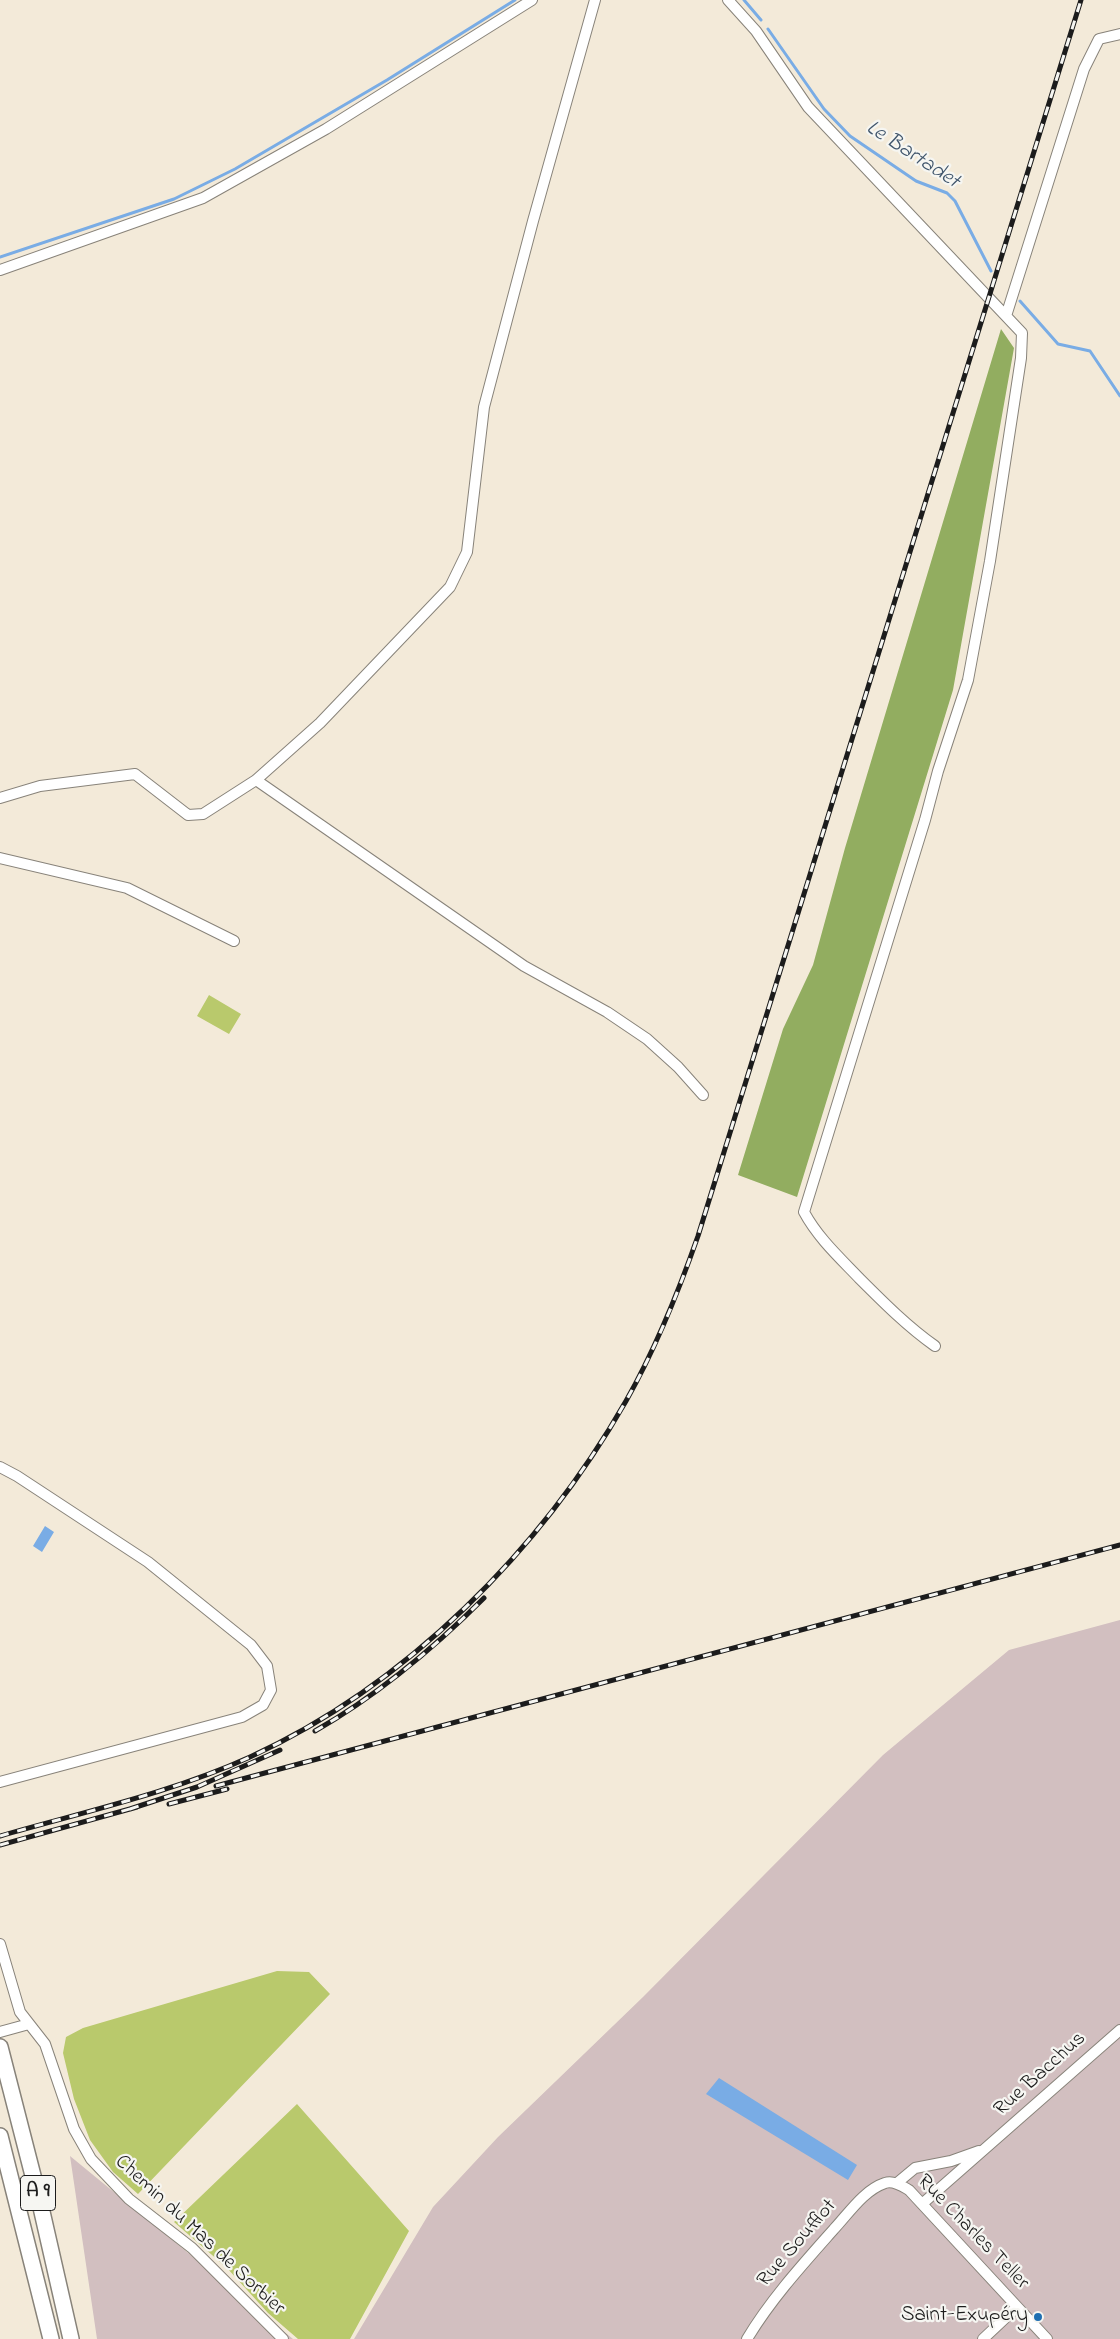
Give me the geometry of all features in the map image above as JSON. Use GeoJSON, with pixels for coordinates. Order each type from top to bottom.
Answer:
{"type":"FeatureCollection","features":[{"type":"Feature","properties":{"kind":"highway","name":"A 9"},"geometry":{"type":"LineString","coordinates":[[0,2048],[40,2203],[71,2339]]}},
{"type":"Feature","properties":{"kind":"highway","name":"A 9"},"geometry":{"type":"LineString","coordinates":[[0,2136],[51,2339]]}},
{"type":"Feature","properties":{"kind":"street"},"geometry":{"type":"LineString","coordinates":[[0,270],[203,198],[326,129],[532,0]]}},
{"type":"Feature","properties":{"kind":"street"},"geometry":{"type":"LineString","coordinates":[[0,798],[40,786],[134,774],[188,815],[203,814],[256,780],[320,723],[450,587],[467,552],[484,406],[535,211],[595,0]]}},
{"type":"Feature","properties":{"kind":"street"},"geometry":{"type":"LineString","coordinates":[[728,0],[756,31],[808,107],[1022,333],[1021,358],[990,561],[968,680],[938,771],[925,820],[804,1212],[813,1229],[834,1252],[879,1298],[921,1336],[935,1346]]}},
{"type":"Feature","properties":{"kind":"street"},"geometry":{"type":"LineString","coordinates":[[1006,316],[1084,69],[1099,39],[1120,34]]}},
{"type":"Feature","properties":{"kind":"street"},"geometry":{"type":"LineString","coordinates":[[256,780],[524,966],[607,1012],[647,1039],[678,1067],[704,1095]]}},
{"type":"Feature","properties":{"kind":"street"},"geometry":{"type":"LineString","coordinates":[[0,858],[127,888],[234,941]]}},
{"type":"Feature","properties":{"kind":"street"},"geometry":{"type":"LineString","coordinates":[[0,1467],[17,1476],[148,1562],[251,1644],[267,1666],[271,1690],[263,1705],[242,1717],[0,1782]]}},
{"type":"Feature","properties":{"kind":"street","name":"Chemin du Mas de Sorbier"},"geometry":{"type":"LineString","coordinates":[[0,1944],[20,2012],[45,2044],[61,2097],[78,2137],[101,2172],[129,2199],[192,2248],[283,2339]]}},
{"type":"Feature","properties":{"kind":"street"},"geometry":{"type":"LineString","coordinates":[[0,2032],[29,2024]]}},
{"type":"Feature","properties":{"kind":"street","name":"Rue Bacchus"},"geometry":{"type":"LineString","coordinates":[[922,2204],[1120,2030]]}},
{"type":"Feature","properties":{"kind":"street","name":"Rue Bacchus"},"geometry":{"type":"LineString","coordinates":[[898,2183],[915,2168],[951,2161],[987,2148]]}},
{"type":"Feature","properties":{"kind":"street","name":"Rue Charles Teller"},"geometry":{"type":"LineString","coordinates":[[886,2182],[898,2183],[909,2190],[1047,2339]]}},
{"type":"Feature","properties":{"kind":"street","name":"Rue Soufflot"},"geometry":{"type":"LineString","coordinates":[[747,2339],[780,2291],[814,2251],[860,2200],[874,2188],[886,2182]]}},
{"type":"Feature","properties":{"kind":"street"},"geometry":{"type":"LineString","coordinates":[[982,2339],[1017,2307]]}},
{"type":"Feature","properties":{"kind":"shaded area"},"geometry":{"type":"Polygon","coordinates":[[[1120,1620],[1120,2339],[354,2339],[433,2207],[498,2137],[643,1997],[883,1755],[1009,1650],[1120,1620]]]}},
{"type":"Feature","properties":{"kind":"shaded area"},"geometry":{"type":"Polygon","coordinates":[[[70,2156],[293,2339],[97,2339],[70,2156]]]}},
{"type":"Feature","properties":{"kind":"green space"},"geometry":{"type":"Polygon","coordinates":[[[1001,329],[1014,348],[953,690],[797,1197],[738,1175],[783,1029],[813,965],[845,848],[1001,329]]]}},
{"type":"Feature","properties":{"kind":"green space"},"geometry":{"type":"Polygon","coordinates":[[[209,995],[241,1014],[229,1034],[197,1016],[209,995]]]}},
{"type":"Feature","properties":{"kind":"green space"},"geometry":{"type":"Polygon","coordinates":[[[277,1971],[309,1972],[330,1994],[138,2194],[113,2172],[90,2140],[74,2099],[63,2053],[66,2037],[83,2028],[277,1971]]]}},
{"type":"Feature","properties":{"kind":"green space"},"geometry":{"type":"Polygon","coordinates":[[[297,2104],[409,2231],[350,2339],[298,2339],[268,2313],[227,2268],[174,2222],[297,2104]]]}},
{"type":"Feature","properties":{"kind":"water"},"geometry":{"type":"Polygon","coordinates":[[[45,1526],[54,1532],[42,1552],[33,1546],[45,1526]]]}},
{"type":"Feature","properties":{"kind":"water"},"geometry":{"type":"Polygon","coordinates":[[[719,2078],[857,2165],[848,2180],[706,2094],[719,2078]]]}},
{"type":"Feature","properties":{"kind":"waterway"},"geometry":{"type":"LineString","coordinates":[[0,257],[174,199],[235,169],[387,80],[515,0]]}},
{"type":"Feature","properties":{"kind":"waterway","name":"Le Bartadet"},"geometry":{"type":"LineString","coordinates":[[744,0],[761,20]]}},
{"type":"Feature","properties":{"kind":"waterway","name":"Le Bartadet"},"geometry":{"type":"LineString","coordinates":[[768,29],[824,109],[850,136],[916,181],[947,193],[955,201],[991,271]]}},
{"type":"Feature","properties":{"kind":"waterway","name":"Le Bartadet"},"geometry":{"type":"LineString","coordinates":[[1020,301],[1058,344],[1090,351],[1120,396]]}},
{"type":"Feature","properties":{"kind":"railway"},"geometry":{"type":"LineString","coordinates":[[0,1836],[126,1801],[220,1770],[308,1727],[363,1692],[416,1652],[465,1608],[511,1560],[553,1509],[592,1456],[626,1401],[666,1320],[698,1236],[1081,0]]}},
{"type":"Feature","properties":{"kind":"railway"},"geometry":{"type":"LineString","coordinates":[[216,1786],[1120,1545]]}},
{"type":"Feature","properties":{"kind":"railway"},"geometry":{"type":"LineString","coordinates":[[315,1731],[383,1687],[425,1653],[484,1598]]}},
{"type":"Feature","properties":{"kind":"railway"},"geometry":{"type":"LineString","coordinates":[[130,1809],[197,1787],[280,1750]]}},
{"type":"Feature","properties":{"kind":"railway"},"geometry":{"type":"LineString","coordinates":[[169,1804],[227,1789]]}},
{"type":"Feature","properties":{"kind":"railway"},"geometry":{"type":"LineString","coordinates":[[0,1845],[137,1807]]}},
{"type":"Feature","properties":{"kind":"place","name":"Saint-Exupéry"},"geometry":{"type":"Point","coordinates":[1038,2317]}}]}
